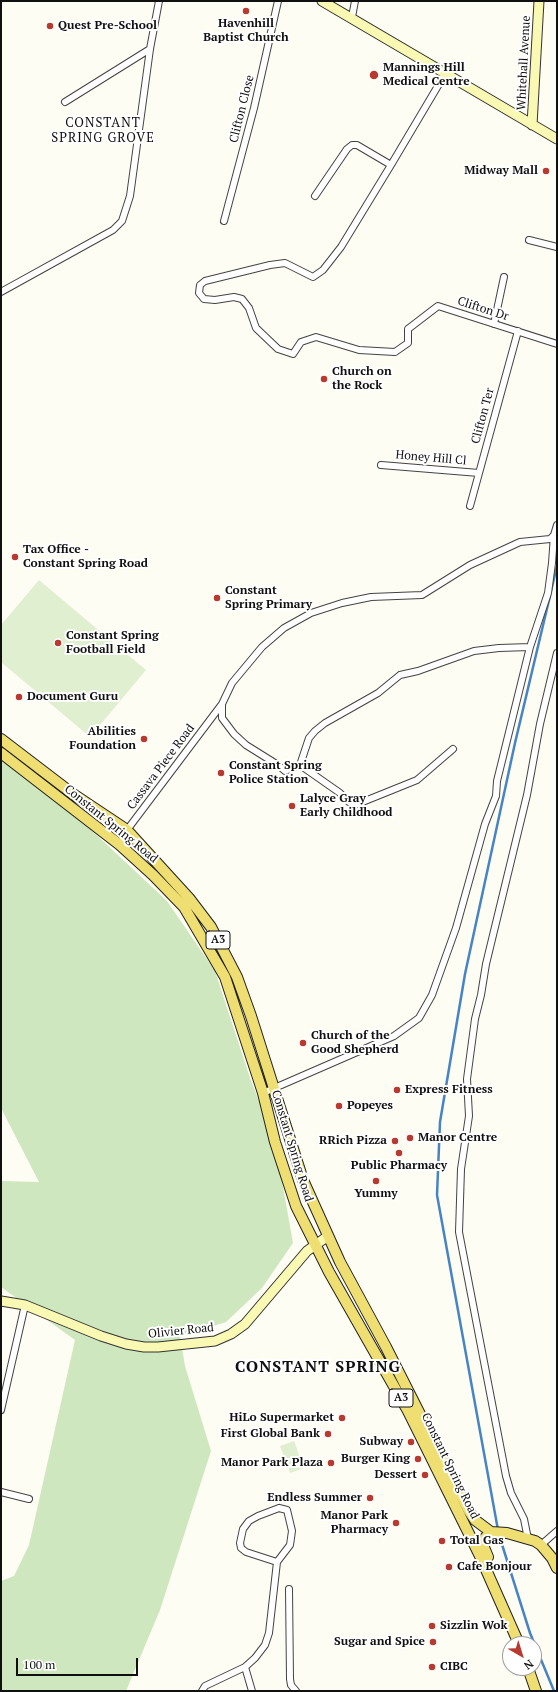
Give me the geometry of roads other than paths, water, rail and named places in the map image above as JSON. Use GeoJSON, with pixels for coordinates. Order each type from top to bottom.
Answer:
{"type":"FeatureCollection","features":[{"type":"Feature","properties":{"kind":"main road"},"geometry":{"type":"LineString","coordinates":[[322,1],[352,17],[445,74],[557,139]]}},
{"type":"Feature","properties":{"kind":"main road","name":"Whitehall Avenue"},"geometry":{"type":"LineString","coordinates":[[532,125],[539,1]]}},
{"type":"Feature","properties":{"kind":"main road","name":"Constant Spring Road"},"geometry":{"type":"LineString","coordinates":[[1,739],[73,794],[127,830],[189,898],[211,927],[237,976],[303,1180],[328,1236],[469,1512],[475,1520],[493,1532]]}},
{"type":"Feature","properties":{"kind":"main road","name":"Constant Spring Road"},"geometry":{"type":"LineString","coordinates":[[1,753],[120,845],[153,875],[184,907],[225,976],[263,1093],[275,1142],[296,1206],[315,1245],[408,1411],[480,1556],[515,1636]]}},
{"type":"Feature","properties":{"kind":"main road","name":"Olivier Road"},"geometry":{"type":"LineString","coordinates":[[1,1301],[26,1305],[101,1336],[126,1344],[144,1347],[158,1347],[215,1341],[231,1334],[244,1324],[307,1251],[328,1236]]}},
{"type":"Feature","properties":{"kind":"main road"},"geometry":{"type":"LineString","coordinates":[[517,1636],[483,1545],[485,1538],[493,1532],[507,1533],[541,1544],[552,1558],[557,1568]]}},
{"type":"Feature","properties":{"kind":"main road"},"geometry":{"type":"LineString","coordinates":[[531,1676],[536,1691]]}},
{"type":"Feature","properties":{"kind":"street"},"geometry":{"type":"LineString","coordinates":[[1,292],[113,230],[122,221],[130,196],[150,49],[159,1]]}},
{"type":"Feature","properties":{"kind":"street","name":"Clifton Close"},"geometry":{"type":"LineString","coordinates":[[224,221],[254,108],[278,1]]}},
{"type":"Feature","properties":{"kind":"street"},"geometry":{"type":"LineString","coordinates":[[352,17],[355,1]]}},
{"type":"Feature","properties":{"kind":"street"},"geometry":{"type":"LineString","coordinates":[[65,102],[150,49]]}},
{"type":"Feature","properties":{"kind":"street"},"geometry":{"type":"LineString","coordinates":[[315,196],[347,148],[357,145],[392,165],[445,74]]}},
{"type":"Feature","properties":{"kind":"street","name":"Clifton Dr"},"geometry":{"type":"LineString","coordinates":[[392,165],[341,247],[324,270],[313,276],[285,263],[270,265],[204,281],[200,285],[199,293],[204,299],[215,300],[234,297],[242,298],[249,308],[256,328],[278,349],[293,354],[301,342],[316,337],[360,350],[395,352],[408,343],[408,329],[438,306],[557,344]]}},
{"type":"Feature","properties":{"kind":"street"},"geometry":{"type":"LineString","coordinates":[[529,240],[557,247]]}},
{"type":"Feature","properties":{"kind":"street"},"geometry":{"type":"LineString","coordinates":[[494,324],[504,277]]}},
{"type":"Feature","properties":{"kind":"street","name":"Clifton Ter"},"geometry":{"type":"LineString","coordinates":[[470,506],[518,332]]}},
{"type":"Feature","properties":{"kind":"street","name":"Honey Hill Cl"},"geometry":{"type":"LineString","coordinates":[[381,465],[479,473]]}},
{"type":"Feature","properties":{"kind":"street"},"geometry":{"type":"LineString","coordinates":[[263,1093],[394,1036],[419,1018],[432,994],[450,947],[485,824],[496,796],[497,781],[530,648],[548,593],[554,535],[557,525]]}},
{"type":"Feature","properties":{"kind":"street","name":"Cassava Piece Road"},"geometry":{"type":"LineString","coordinates":[[120,845],[127,830],[222,704],[232,683],[262,647],[284,628],[311,613],[342,603],[371,597],[422,595],[470,565],[520,542],[550,539],[554,535]]}},
{"type":"Feature","properties":{"kind":"street"},"geometry":{"type":"LineString","coordinates":[[222,704],[222,718],[234,734],[246,745],[285,771],[300,765],[309,738],[315,730],[325,722],[378,693],[400,675],[418,671],[474,651],[499,648],[530,648]]}},
{"type":"Feature","properties":{"kind":"street"},"geometry":{"type":"LineString","coordinates":[[528,1539],[524,1519],[511,1494],[506,1476],[459,1232],[461,1169],[468,1116],[467,1079],[475,1020],[486,964],[527,795],[540,724],[557,653]]}},
{"type":"Feature","properties":{"kind":"street"},"geometry":{"type":"LineString","coordinates":[[300,765],[355,805],[417,780],[453,749]]}},
{"type":"Feature","properties":{"kind":"street"},"geometry":{"type":"LineString","coordinates":[[1,1410],[2,1400],[26,1305]]}},
{"type":"Feature","properties":{"kind":"street"},"geometry":{"type":"LineString","coordinates":[[1,1492],[29,1499]]}},
{"type":"Feature","properties":{"kind":"street"},"geometry":{"type":"LineString","coordinates":[[202,1691],[205,1686],[245,1667],[255,1658],[265,1645],[269,1633],[277,1562],[290,1545],[292,1531],[287,1510],[283,1508],[258,1516],[249,1521],[244,1529],[240,1543],[241,1548],[246,1552],[277,1562]]}},
{"type":"Feature","properties":{"kind":"street"},"geometry":{"type":"LineString","coordinates":[[541,1544],[557,1531]]}},
{"type":"Feature","properties":{"kind":"street"},"geometry":{"type":"LineString","coordinates":[[289,1588],[290,1679],[291,1685],[296,1691]]}},
{"type":"Feature","properties":{"kind":"street"},"geometry":{"type":"LineString","coordinates":[[245,1667],[252,1691]]}},
{"type":"Feature","properties":{"kind":"waterway"},"geometry":{"type":"LineString","coordinates":[[551,591],[557,566]]}},
{"type":"Feature","properties":{"kind":"waterway"},"geometry":{"type":"LineString","coordinates":[[498,1530],[437,1195],[440,1122],[465,974],[515,743],[550,596]]}},
{"type":"Feature","properties":{"kind":"waterway"},"geometry":{"type":"LineString","coordinates":[[499,1535],[530,1633],[554,1691]]}},
{"type":"Feature","properties":{"kind":"place","name":"Havenhill Baptist Church"},"geometry":{"type":"Point","coordinates":[246,11]}},
{"type":"Feature","properties":{"kind":"place","name":"Quest Pre-School"},"geometry":{"type":"Point","coordinates":[50,26]}},
{"type":"Feature","properties":{"kind":"place","name":"Mannings Hill Medical Centre"},"geometry":{"type":"Point","coordinates":[374,75]}},
{"type":"Feature","properties":{"kind":"place","name":"Midway Mall"},"geometry":{"type":"Point","coordinates":[546,171]}},
{"type":"Feature","properties":{"kind":"place","name":"Church on the Rock"},"geometry":{"type":"Point","coordinates":[324,379]}},
{"type":"Feature","properties":{"kind":"place","name":"Tax Office - Constant Spring Road"},"geometry":{"type":"Point","coordinates":[15,557]}},
{"type":"Feature","properties":{"kind":"place","name":"Constant Spring Primary"},"geometry":{"type":"Point","coordinates":[217,598]}},
{"type":"Feature","properties":{"kind":"place","name":"Constant Spring Football Field"},"geometry":{"type":"Point","coordinates":[58,643]}},
{"type":"Feature","properties":{"kind":"place","name":"Document Guru"},"geometry":{"type":"Point","coordinates":[19,697]}},
{"type":"Feature","properties":{"kind":"place","name":"Abilities Foundation"},"geometry":{"type":"Point","coordinates":[144,739]}},
{"type":"Feature","properties":{"kind":"place","name":"Constant Spring Police Station"},"geometry":{"type":"Point","coordinates":[221,773]}},
{"type":"Feature","properties":{"kind":"place","name":"Lalyce Gray Early Childhood"},"geometry":{"type":"Point","coordinates":[292,806]}},
{"type":"Feature","properties":{"kind":"place","name":"Church of the Good Shepherd"},"geometry":{"type":"Point","coordinates":[303,1043]}},
{"type":"Feature","properties":{"kind":"place","name":"Express Fitness"},"geometry":{"type":"Point","coordinates":[397,1090]}},
{"type":"Feature","properties":{"kind":"place","name":"Popeyes"},"geometry":{"type":"Point","coordinates":[339,1106]}},
{"type":"Feature","properties":{"kind":"place","name":"Manor Centre"},"geometry":{"type":"Point","coordinates":[410,1138]}},
{"type":"Feature","properties":{"kind":"place","name":"RRich Pizza"},"geometry":{"type":"Point","coordinates":[395,1141]}},
{"type":"Feature","properties":{"kind":"place","name":"Public Pharmacy"},"geometry":{"type":"Point","coordinates":[399,1153]}},
{"type":"Feature","properties":{"kind":"place","name":"Yummy"},"geometry":{"type":"Point","coordinates":[376,1181]}},
{"type":"Feature","properties":{"kind":"place","name":"HiLo Supermarket"},"geometry":{"type":"Point","coordinates":[342,1418]}},
{"type":"Feature","properties":{"kind":"place","name":"First Global Bank"},"geometry":{"type":"Point","coordinates":[328,1434]}},
{"type":"Feature","properties":{"kind":"place","name":"Subway"},"geometry":{"type":"Point","coordinates":[411,1442]}},
{"type":"Feature","properties":{"kind":"place","name":"Burger King"},"geometry":{"type":"Point","coordinates":[418,1459]}},
{"type":"Feature","properties":{"kind":"place","name":"Manor Park Plaza"},"geometry":{"type":"Point","coordinates":[331,1463]}},
{"type":"Feature","properties":{"kind":"place","name":"Dessert"},"geometry":{"type":"Point","coordinates":[425,1475]}},
{"type":"Feature","properties":{"kind":"place","name":"Endless Summer"},"geometry":{"type":"Point","coordinates":[370,1498]}},
{"type":"Feature","properties":{"kind":"place","name":"Manor Park Pharmacy"},"geometry":{"type":"Point","coordinates":[396,1523]}},
{"type":"Feature","properties":{"kind":"place","name":"Total Gas"},"geometry":{"type":"Point","coordinates":[442,1541]}},
{"type":"Feature","properties":{"kind":"place","name":"Cafe Bonjour"},"geometry":{"type":"Point","coordinates":[449,1567]}},
{"type":"Feature","properties":{"kind":"place","name":"Sizzlin Wok"},"geometry":{"type":"Point","coordinates":[432,1626]}},
{"type":"Feature","properties":{"kind":"place","name":"Sugar and Spice"},"geometry":{"type":"Point","coordinates":[433,1642]}},
{"type":"Feature","properties":{"kind":"place","name":"CIBC"},"geometry":{"type":"Point","coordinates":[432,1667]}},
{"type":"Feature","properties":{"kind":"district","name":"CONSTANT SPRING GROVE"},"geometry":{"type":"Point","coordinates":[103,130]}},
{"type":"Feature","properties":{"kind":"district","name":"CONSTANT SPRING"},"geometry":{"type":"Point","coordinates":[318,1367]}}]}
